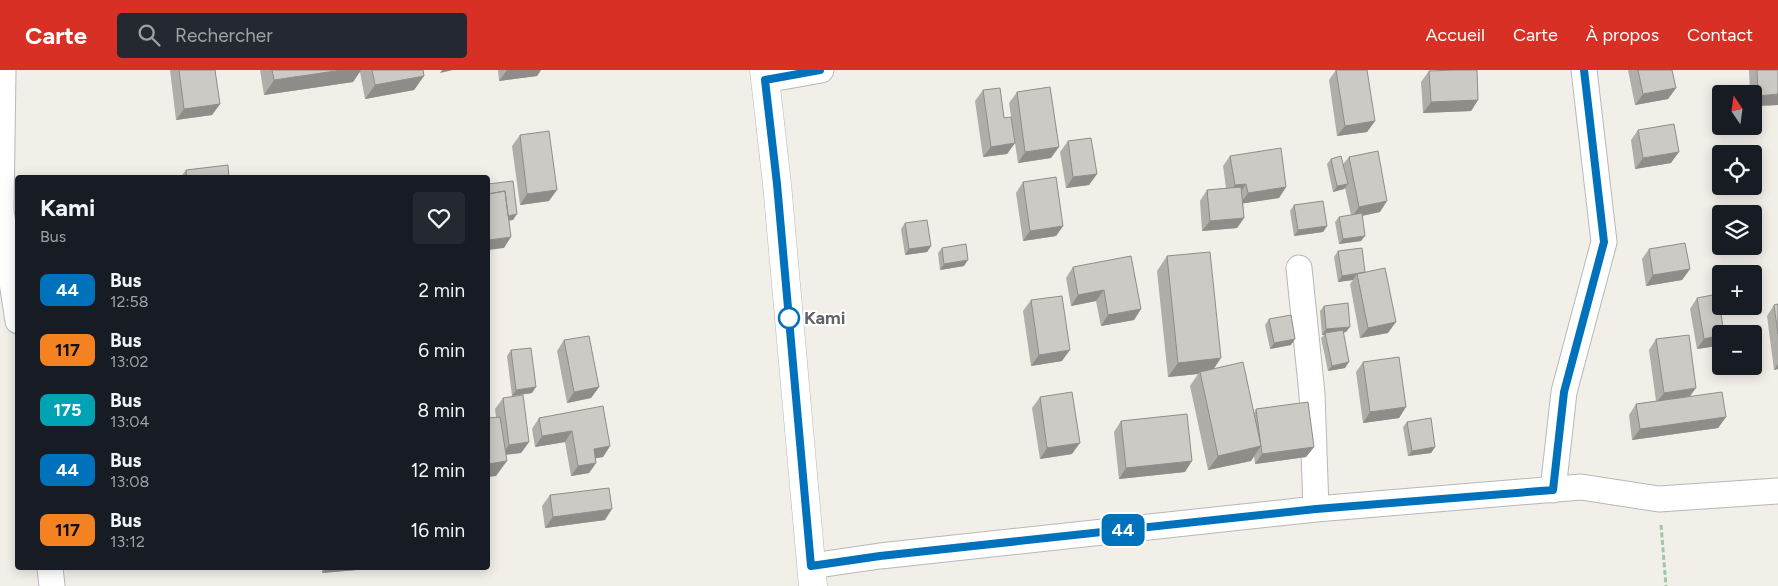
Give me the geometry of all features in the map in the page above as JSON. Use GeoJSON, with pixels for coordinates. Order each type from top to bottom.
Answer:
{"type":"FeatureCollection","features":[{"type":"Feature","properties":{"kind":"street"},"geometry":{"type":"LineString","coordinates":[[3,70],[1,211],[15,302]]}},
{"type":"Feature","properties":{"kind":"street"},"geometry":{"type":"LineString","coordinates":[[820,70],[764,75],[777,184],[812,576],[880,556],[1316,509],[1581,487],[1659,499],[1778,491]]}},
{"type":"Feature","properties":{"kind":"street"},"geometry":{"type":"LineString","coordinates":[[1553,490],[1564,392],[1604,242],[1584,70]]}},
{"type":"Feature","properties":{"kind":"street"},"geometry":{"type":"LineString","coordinates":[[1299,268],[1312,394],[1316,509]]}},
{"type":"Feature","properties":{"kind":"street"},"geometry":{"type":"LineString","coordinates":[[50,570],[52,586]]}},
{"type":"Feature","properties":{"kind":"path"},"geometry":{"type":"LineString","coordinates":[[1659,499],[1666,586]]}},
{"type":"Feature","properties":{"kind":"building"},"geometry":{"type":"Polygon","coordinates":[[[179,70],[215,70],[220,104],[184,109],[179,70]]]}},
{"type":"Feature","properties":{"kind":"building"},"geometry":{"type":"Polygon","coordinates":[[[272,70],[342,70],[274,80],[272,70]]]}},
{"type":"Feature","properties":{"kind":"building"},"geometry":{"type":"Polygon","coordinates":[[[372,70],[423,70],[424,76],[375,85],[372,70]]]}},
{"type":"Feature","properties":{"kind":"building"},"geometry":{"type":"Polygon","coordinates":[[[1336,70],[1367,70],[1375,121],[1345,126],[1336,70]]]}},
{"type":"Feature","properties":{"kind":"building"},"geometry":{"type":"Polygon","coordinates":[[[1477,70],[1478,100],[1431,102],[1429,71],[1477,70]]]}},
{"type":"Feature","properties":{"kind":"building"},"geometry":{"type":"Polygon","coordinates":[[[1638,70],[1672,70],[1676,88],[1643,94],[1638,70]]]}},
{"type":"Feature","properties":{"kind":"building"},"geometry":{"type":"Polygon","coordinates":[[[1757,70],[1778,70],[1778,94],[1762,96],[1762,85],[1758,85],[1757,70]]]}},
{"type":"Feature","properties":{"kind":"building"},"geometry":{"type":"Polygon","coordinates":[[[1050,87],[1059,147],[1025,152],[1017,92],[1050,87]]]}},
{"type":"Feature","properties":{"kind":"building"},"geometry":{"type":"Polygon","coordinates":[[[1000,88],[1004,118],[1011,117],[1015,143],[991,147],[983,90],[1000,88]]]}},
{"type":"Feature","properties":{"kind":"building"},"geometry":{"type":"Polygon","coordinates":[[[1674,124],[1679,152],[1643,158],[1638,130],[1674,124]]]}},
{"type":"Feature","properties":{"kind":"building"},"geometry":{"type":"Polygon","coordinates":[[[549,131],[557,190],[527,194],[520,135],[549,131]]]}},
{"type":"Feature","properties":{"kind":"building"},"geometry":{"type":"Polygon","coordinates":[[[1091,138],[1097,174],[1073,177],[1068,141],[1091,138]]]}},
{"type":"Feature","properties":{"kind":"building"},"geometry":{"type":"Polygon","coordinates":[[[1281,148],[1286,187],[1248,193],[1246,184],[1235,185],[1230,156],[1281,148]]]}},
{"type":"Feature","properties":{"kind":"building"},"geometry":{"type":"Polygon","coordinates":[[[1378,151],[1387,201],[1359,207],[1349,157],[1378,151]]]}},
{"type":"Feature","properties":{"kind":"building"},"geometry":{"type":"Polygon","coordinates":[[[1341,156],[1348,184],[1337,186],[1331,159],[1341,156]]]}},
{"type":"Feature","properties":{"kind":"building"},"geometry":{"type":"Polygon","coordinates":[[[228,165],[229,175],[187,175],[186,170],[228,165]]]}},
{"type":"Feature","properties":{"kind":"building"},"geometry":{"type":"Polygon","coordinates":[[[1056,177],[1063,226],[1030,231],[1023,182],[1056,177]]]}},
{"type":"Feature","properties":{"kind":"building"},"geometry":{"type":"Polygon","coordinates":[[[513,181],[517,214],[508,216],[505,191],[490,194],[490,184],[513,181]]]}},
{"type":"Feature","properties":{"kind":"building"},"geometry":{"type":"Polygon","coordinates":[[[1241,187],[1244,218],[1210,221],[1207,190],[1241,187]]]}},
{"type":"Feature","properties":{"kind":"building"},"geometry":{"type":"Polygon","coordinates":[[[505,191],[511,237],[490,240],[490,194],[505,191]]]}},
{"type":"Feature","properties":{"kind":"building"},"geometry":{"type":"Polygon","coordinates":[[[1323,201],[1327,226],[1298,230],[1294,205],[1323,201]]]}},
{"type":"Feature","properties":{"kind":"building"},"geometry":{"type":"Polygon","coordinates":[[[1362,213],[1365,236],[1343,239],[1339,217],[1362,213]]]}},
{"type":"Feature","properties":{"kind":"building"},"geometry":{"type":"Polygon","coordinates":[[[927,220],[931,246],[909,249],[905,223],[927,220]]]}},
{"type":"Feature","properties":{"kind":"building"},"geometry":{"type":"Polygon","coordinates":[[[1685,243],[1690,269],[1653,275],[1649,249],[1685,243]]]}},
{"type":"Feature","properties":{"kind":"building"},"geometry":{"type":"Polygon","coordinates":[[[966,244],[968,260],[944,264],[942,248],[966,244]]]}},
{"type":"Feature","properties":{"kind":"building"},"geometry":{"type":"Polygon","coordinates":[[[1362,248],[1365,272],[1342,276],[1338,251],[1362,248]]]}},
{"type":"Feature","properties":{"kind":"building"},"geometry":{"type":"Polygon","coordinates":[[[1210,252],[1221,358],[1178,363],[1167,256],[1210,252]]]}},
{"type":"Feature","properties":{"kind":"building"},"geometry":{"type":"Polygon","coordinates":[[[1131,256],[1141,309],[1108,315],[1104,290],[1078,295],[1073,267],[1131,256]]]}},
{"type":"Feature","properties":{"kind":"building"},"geometry":{"type":"Polygon","coordinates":[[[1385,268],[1396,322],[1368,328],[1357,274],[1385,268]]]}},
{"type":"Feature","properties":{"kind":"building"},"geometry":{"type":"Polygon","coordinates":[[[1712,295],[1712,315],[1721,315],[1723,325],[1712,325],[1712,337],[1704,339],[1697,298],[1712,295]]]}},
{"type":"Feature","properties":{"kind":"building"},"geometry":{"type":"Polygon","coordinates":[[[1062,296],[1070,350],[1039,355],[1031,300],[1062,296]]]}},
{"type":"Feature","properties":{"kind":"building"},"geometry":{"type":"Polygon","coordinates":[[[1348,303],[1350,327],[1326,329],[1324,306],[1348,303]]]}},
{"type":"Feature","properties":{"kind":"building"},"geometry":{"type":"Polygon","coordinates":[[[1778,304],[1778,334],[1774,305],[1778,304]]]}},
{"type":"Feature","properties":{"kind":"building"},"geometry":{"type":"Polygon","coordinates":[[[1291,315],[1295,339],[1274,343],[1269,319],[1291,315]]]}},
{"type":"Feature","properties":{"kind":"building"},"geometry":{"type":"Polygon","coordinates":[[[1343,330],[1349,362],[1332,366],[1325,333],[1343,330]]]}},
{"type":"Feature","properties":{"kind":"building"},"geometry":{"type":"Polygon","coordinates":[[[1689,335],[1696,388],[1664,393],[1656,339],[1689,335]]]}},
{"type":"Feature","properties":{"kind":"building"},"geometry":{"type":"Polygon","coordinates":[[[589,336],[599,387],[574,392],[564,340],[589,336]]]}},
{"type":"Feature","properties":{"kind":"building"},"geometry":{"type":"Polygon","coordinates":[[[531,348],[536,387],[516,390],[511,350],[531,348]]]}},
{"type":"Feature","properties":{"kind":"building"},"geometry":{"type":"Polygon","coordinates":[[[1399,357],[1406,407],[1370,412],[1363,362],[1399,357]]]}},
{"type":"Feature","properties":{"kind":"building"},"geometry":{"type":"Polygon","coordinates":[[[1243,362],[1261,446],[1218,456],[1200,372],[1243,362]]]}},
{"type":"Feature","properties":{"kind":"building"},"geometry":{"type":"Polygon","coordinates":[[[1072,392],[1080,443],[1047,448],[1040,397],[1072,392]]]}},
{"type":"Feature","properties":{"kind":"building"},"geometry":{"type":"Polygon","coordinates":[[[1722,392],[1726,417],[1640,429],[1636,404],[1722,392]]]}},
{"type":"Feature","properties":{"kind":"building"},"geometry":{"type":"Polygon","coordinates":[[[523,395],[529,442],[509,445],[503,398],[523,395]]]}},
{"type":"Feature","properties":{"kind":"building"},"geometry":{"type":"Polygon","coordinates":[[[1308,402],[1314,447],[1262,454],[1256,409],[1308,402]]]}},
{"type":"Feature","properties":{"kind":"building"},"geometry":{"type":"Polygon","coordinates":[[[603,406],[610,446],[594,449],[596,463],[578,466],[572,431],[542,436],[539,418],[603,406]]]}},
{"type":"Feature","properties":{"kind":"building"},"geometry":{"type":"Polygon","coordinates":[[[1187,414],[1192,461],[1126,468],[1121,421],[1187,414]]]}},
{"type":"Feature","properties":{"kind":"building"},"geometry":{"type":"Polygon","coordinates":[[[500,417],[507,461],[490,464],[490,418],[500,417]]]}},
{"type":"Feature","properties":{"kind":"building"},"geometry":{"type":"Polygon","coordinates":[[[1431,418],[1435,447],[1412,451],[1407,422],[1431,418]]]}},
{"type":"Feature","properties":{"kind":"building"},"geometry":{"type":"Polygon","coordinates":[[[609,488],[612,509],[553,517],[550,495],[609,488]]]}},
{"type":"Feature","properties":{"kind":"bus line","name":"44"},"geometry":{"type":"LineString","coordinates":[[820,70],[765,80],[777,184],[811,566],[880,556],[1316,509],[1553,490],[1564,392],[1604,242],[1584,70]]}},
{"type":"Feature","properties":{"kind":"place","name":"Kami"},"geometry":{"type":"Point","coordinates":[789,318]}}]}
